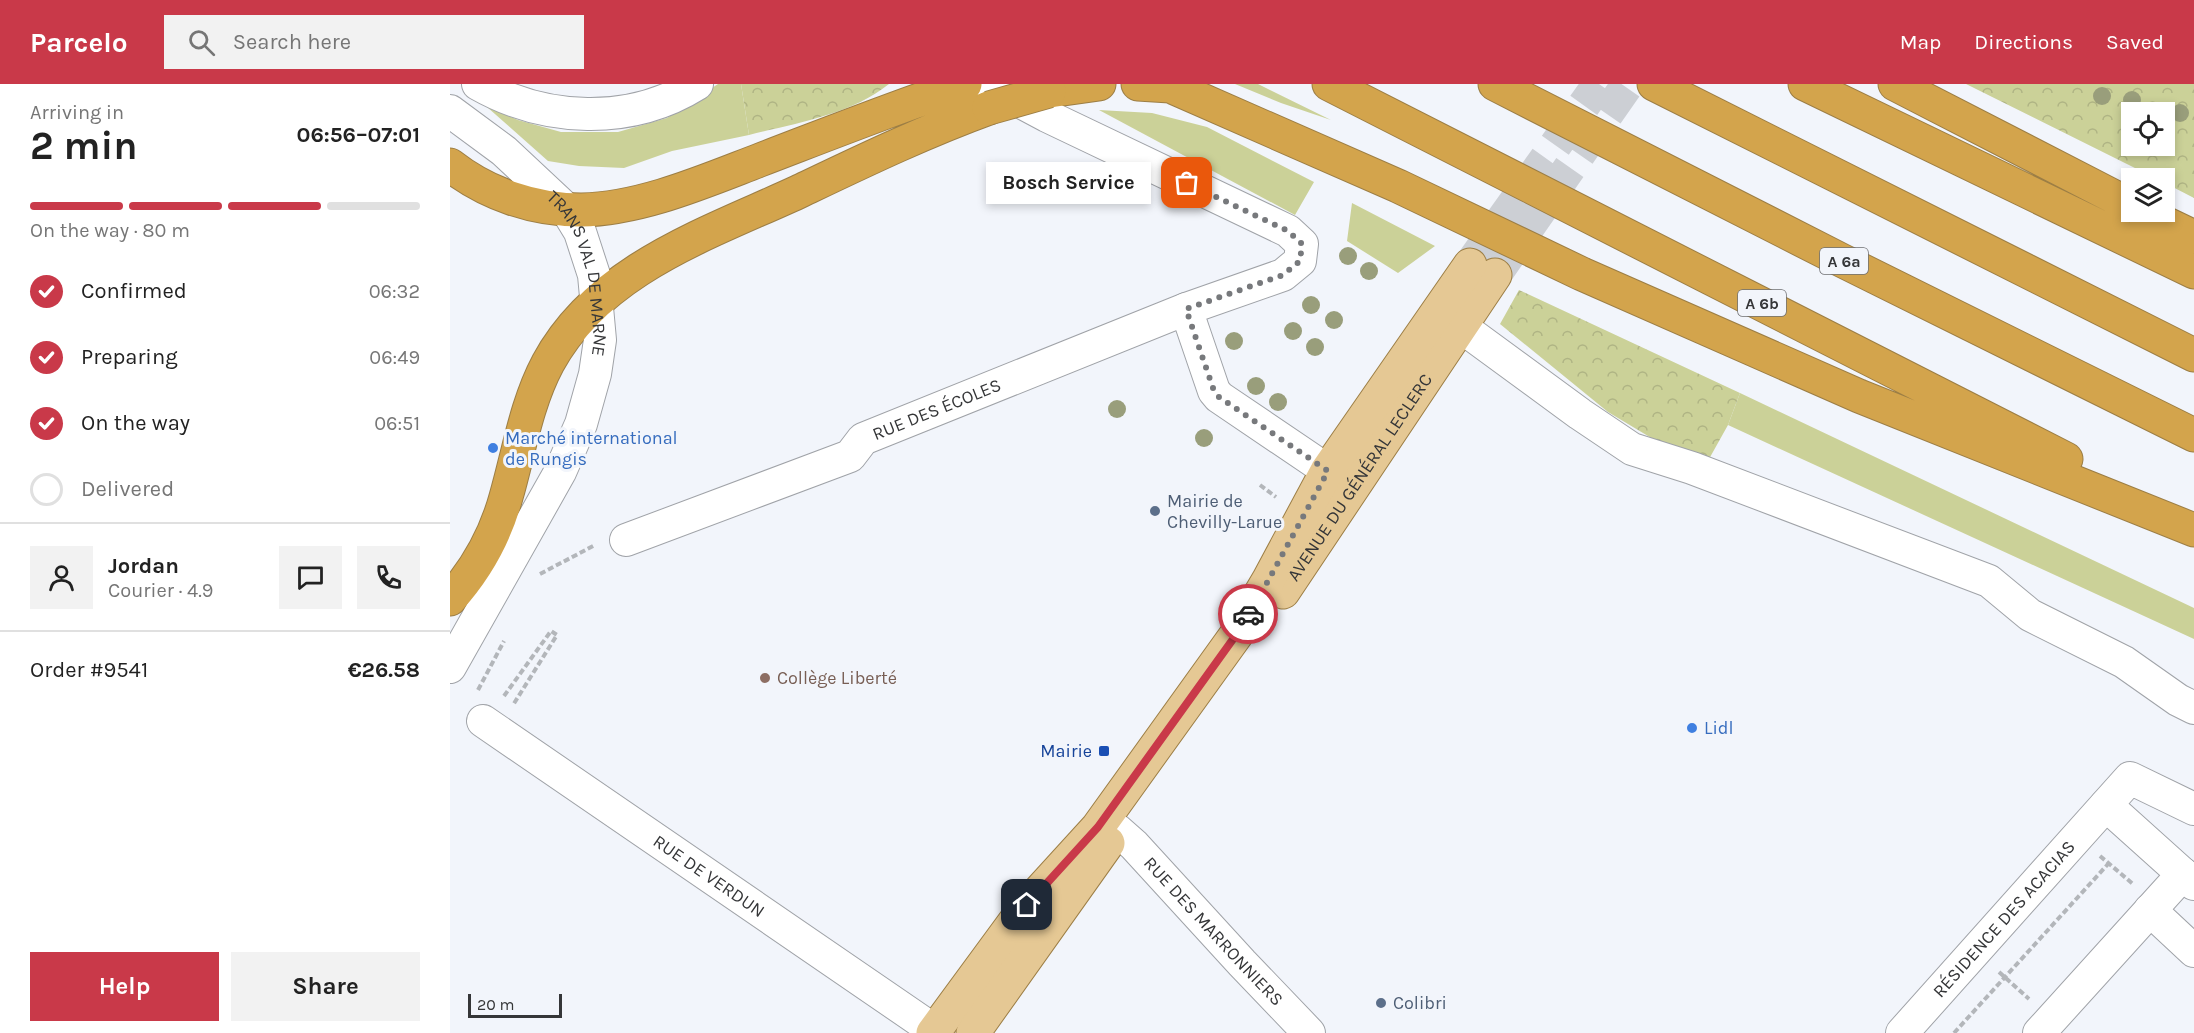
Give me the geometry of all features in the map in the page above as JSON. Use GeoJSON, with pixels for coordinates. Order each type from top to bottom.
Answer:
{"type":"FeatureCollection","features":[{"type":"Feature","properties":{"kind":"highway"},"geometry":{"type":"LineString","coordinates":[[450,165],[464,176],[518,201],[566,209],[610,207],[698,184],[897,107],[975,91],[1049,91],[1099,84]]}},
{"type":"Feature","properties":{"kind":"highway"},"geometry":{"type":"LineString","coordinates":[[1138,84],[1168,85],[1398,186],[1582,274],[1859,396],[2194,530]]}},
{"type":"Feature","properties":{"kind":"highway","name":"A 6b"},"geometry":{"type":"LineString","coordinates":[[1329,84],[2194,524]]}},
{"type":"Feature","properties":{"kind":"highway","name":"A 6a"},"geometry":{"type":"LineString","coordinates":[[1495,84],[1841,260],[2194,435]]}},
{"type":"Feature","properties":{"kind":"highway"},"geometry":{"type":"LineString","coordinates":[[1654,84],[2194,355]]}},
{"type":"Feature","properties":{"kind":"highway"},"geometry":{"type":"LineString","coordinates":[[1805,84],[2194,272]]}},
{"type":"Feature","properties":{"kind":"highway"},"geometry":{"type":"LineString","coordinates":[[1894,84],[2121,200]]}},
{"type":"Feature","properties":{"kind":"highway"},"geometry":{"type":"LineString","coordinates":[[450,599],[480,558],[496,526],[506,498],[530,408],[548,364],[560,343],[598,300],[623,280],[661,256],[946,124],[975,91]]}},
{"type":"Feature","properties":{"kind":"highway"},"geometry":{"type":"LineString","coordinates":[[2163,222],[2194,237]]}},
{"type":"Feature","properties":{"kind":"main road","name":"AVENUE DU GÉNÉRAL LECLERC"},"geometry":{"type":"LineString","coordinates":[[974,1033],[1241,655],[1340,480],[1483,270],[1460,326],[1340,480]]}},
{"type":"Feature","properties":{"kind":"main road"},"geometry":{"type":"LineString","coordinates":[[934,1032],[1027,905],[1098,827],[1236,635],[1268,581],[1340,480]]}},
{"type":"Feature","properties":{"kind":"street"},"geometry":{"type":"LineString","coordinates":[[478,84],[524,105],[550,111],[586,114],[619,112],[655,105],[697,84]]}},
{"type":"Feature","properties":{"kind":"street","name":"RUE DES ÉCOLES"},"geometry":{"type":"LineString","coordinates":[[626,540],[850,456],[863,439],[1186,309],[1283,275],[1300,261],[1302,244],[1288,231],[1047,116],[975,91]]}},
{"type":"Feature","properties":{"kind":"street","name":"TRANS VAL DE MARNE"},"geometry":{"type":"LineString","coordinates":[[450,111],[504,151],[566,209],[580,231],[594,275],[600,340],[595,374],[581,424],[560,472],[450,667]]}},
{"type":"Feature","properties":{"kind":"street"},"geometry":{"type":"LineString","coordinates":[[1186,309],[1214,391],[1219,397],[1340,480]]}},
{"type":"Feature","properties":{"kind":"street"},"geometry":{"type":"LineString","coordinates":[[1460,326],[1580,414],[1632,448],[1692,468],[1989,580],[2030,615],[2124,662],[2178,700],[2194,708]]}},
{"type":"Feature","properties":{"kind":"street","name":"RUE DE VERDUN"},"geometry":{"type":"LineString","coordinates":[[489,712],[934,1032]]}},
{"type":"Feature","properties":{"kind":"street","name":"RÉSIDENCE DES ACACIAS"},"geometry":{"type":"LineString","coordinates":[[1902,1033],[2130,778],[2194,809]]}},
{"type":"Feature","properties":{"kind":"street"},"geometry":{"type":"LineString","coordinates":[[2045,1026],[2153,907],[2189,879],[2106,805]]}},
{"type":"Feature","properties":{"kind":"street","name":"RUE DES MARRONNIERS"},"geometry":{"type":"LineString","coordinates":[[1117,830],[1134,845],[1309,1033]]}},
{"type":"Feature","properties":{"kind":"street"},"geometry":{"type":"LineString","coordinates":[[2153,907],[2194,951]]}},
{"type":"Feature","properties":{"kind":"path"},"geometry":{"type":"LineString","coordinates":[[1260,485],[1272,494]]}},
{"type":"Feature","properties":{"kind":"path"},"geometry":{"type":"LineString","coordinates":[[535,584],[540,574],[608,538],[626,540]]}},
{"type":"Feature","properties":{"kind":"path"},"geometry":{"type":"LineString","coordinates":[[551,631],[557,635],[489,712],[551,631]]}},
{"type":"Feature","properties":{"kind":"path"},"geometry":{"type":"LineString","coordinates":[[489,712],[507,636]]}},
{"type":"Feature","properties":{"kind":"path"},"geometry":{"type":"LineString","coordinates":[[2078,836],[2153,907]]}},
{"type":"Feature","properties":{"kind":"path"},"geometry":{"type":"LineString","coordinates":[[1954,1033],[2109,863]]}},
{"type":"Feature","properties":{"kind":"path"},"geometry":{"type":"LineString","coordinates":[[1976,951],[2005,977],[2045,1026]]}},
{"type":"Feature","properties":{"kind":"green space"},"geometry":{"type":"Polygon","coordinates":[[[718,84],[741,84],[749,135],[672,151],[624,168],[579,166],[548,161],[487,107],[518,120],[561,132],[618,132],[667,118],[718,84]]]}},
{"type":"Feature","properties":{"kind":"green space"},"geometry":{"type":"Polygon","coordinates":[[[741,84],[889,84],[874,95],[840,111],[749,135],[741,84]]]}},
{"type":"Feature","properties":{"kind":"green space"},"geometry":{"type":"Polygon","coordinates":[[[1235,84],[1258,84],[1331,120],[1281,103],[1235,84]]]}},
{"type":"Feature","properties":{"kind":"green space"},"geometry":{"type":"Polygon","coordinates":[[[1966,84],[2194,84],[2194,198],[2175,188],[2175,168],[2135,168],[1966,84]]]}},
{"type":"Feature","properties":{"kind":"green space"},"geometry":{"type":"Polygon","coordinates":[[[1099,110],[1152,113],[1207,127],[1314,182],[1295,215],[1099,110]]]}},
{"type":"Feature","properties":{"kind":"green space"},"geometry":{"type":"Polygon","coordinates":[[[1352,203],[1435,246],[1398,273],[1347,241],[1352,203]]]}},
{"type":"Feature","properties":{"kind":"green space"},"geometry":{"type":"Polygon","coordinates":[[[1519,290],[1740,393],[1728,425],[1709,459],[1668,448],[1608,412],[1500,324],[1519,290]]]}},
{"type":"Feature","properties":{"kind":"green space"},"geometry":{"type":"Polygon","coordinates":[[[1740,393],[2194,608],[2194,639],[1728,425],[1740,393]]]}},
{"type":"Feature","properties":{"kind":"tunnel"},"geometry":{"type":"LineString","coordinates":[[1470,265],[1599,84]]}},
{"type":"Feature","properties":{"kind":"tunnel"},"geometry":{"type":"LineString","coordinates":[[1495,275],[1628,84]]}},
{"type":"Feature","properties":{"kind":"way so far"},"geometry":{"type":"LineString","coordinates":[[1187,183],[1288,231],[1302,244],[1300,261],[1283,275],[1186,309],[1214,391],[1219,397],[1328,471],[1248,614]]}},
{"type":"Feature","properties":{"kind":"place","name":"Bosch Service"},"geometry":{"type":"Point","coordinates":[1187,183]}},
{"type":"Feature","properties":{"kind":"place","name":"Marché international de Rungis"},"geometry":{"type":"Point","coordinates":[493,448]}},
{"type":"Feature","properties":{"kind":"place","name":"Mairie de Chevilly-Larue"},"geometry":{"type":"Point","coordinates":[1155,511]}},
{"type":"Feature","properties":{"kind":"place","name":"Collège Liberté"},"geometry":{"type":"Point","coordinates":[765,678]}},
{"type":"Feature","properties":{"kind":"place","name":"Lidl"},"geometry":{"type":"Point","coordinates":[1692,728]}},
{"type":"Feature","properties":{"kind":"place","name":"Mairie"},"geometry":{"type":"Point","coordinates":[1104,751]}},
{"type":"Feature","properties":{"kind":"place","name":"Colibri"},"geometry":{"type":"Point","coordinates":[1381,1003]}},
{"type":"Feature","properties":{"kind":"route"},"geometry":{"type":"LineString","coordinates":[[1027,905],[1098,827],[1236,635],[1248,614]]}}]}
